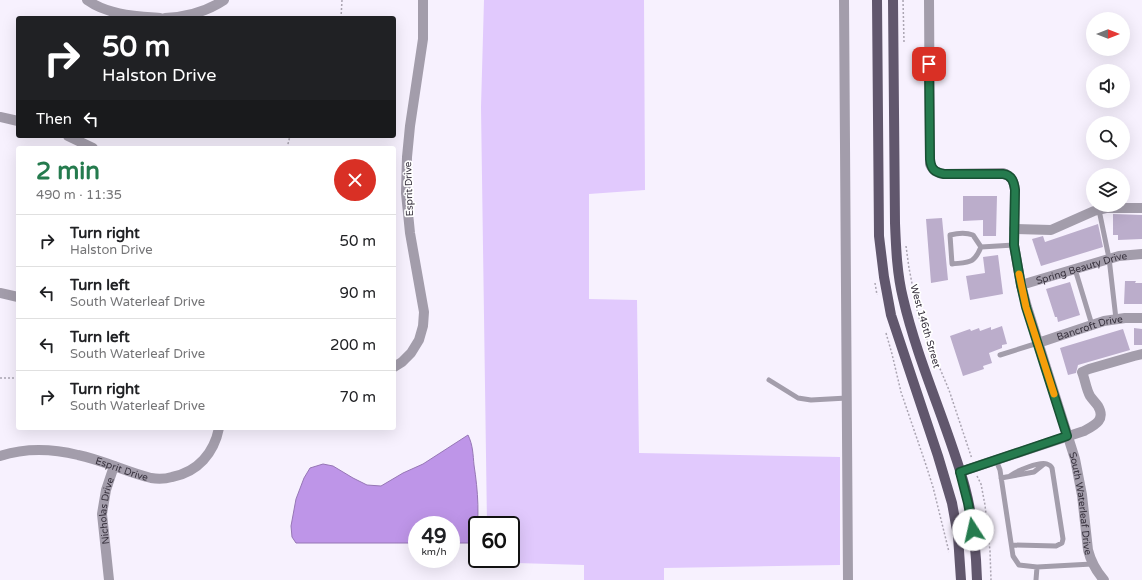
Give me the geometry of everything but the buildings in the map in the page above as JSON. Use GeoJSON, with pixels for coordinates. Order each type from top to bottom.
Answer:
{"type":"FeatureCollection","features":[{"type":"Feature","properties":{"kind":"main road"},"geometry":{"type":"LineString","coordinates":[[878,0],[879,236],[884,277],[891,315],[952,503],[958,536],[961,580]]}},
{"type":"Feature","properties":{"kind":"main road","name":"West 146th Street"},"geometry":{"type":"LineString","coordinates":[[894,0],[895,223],[897,258],[903,298],[913,333],[967,495],[975,547],[977,580]]}},
{"type":"Feature","properties":{"kind":"street"},"geometry":{"type":"LineString","coordinates":[[87,0],[96,6],[111,11],[146,16]]}},
{"type":"Feature","properties":{"kind":"street"},"geometry":{"type":"LineString","coordinates":[[188,16],[214,7],[224,0]]}},
{"type":"Feature","properties":{"kind":"street","name":"Esprit Drive"},"geometry":{"type":"LineString","coordinates":[[396,366],[411,353],[419,340],[423,326],[424,312],[410,233],[406,193],[410,126],[423,39],[423,0]]}},
{"type":"Feature","properties":{"kind":"street"},"geometry":{"type":"LineString","coordinates":[[844,0],[848,580]]}},
{"type":"Feature","properties":{"kind":"street","name":"South Waterleaf Drive"},"geometry":{"type":"LineString","coordinates":[[929,0],[930,159],[932,169],[935,172],[944,174],[1007,174],[1014,182],[1014,245],[1021,285],[1075,459],[1082,495],[1088,550],[1092,564],[1104,580]]}},
{"type":"Feature","properties":{"kind":"street"},"geometry":{"type":"LineString","coordinates":[[0,117],[16,120]]}},
{"type":"Feature","properties":{"kind":"street"},"geometry":{"type":"LineString","coordinates":[[72,138],[89,146]]}},
{"type":"Feature","properties":{"kind":"street"},"geometry":{"type":"LineString","coordinates":[[1130,208],[1142,208]]}},
{"type":"Feature","properties":{"kind":"street"},"geometry":{"type":"LineString","coordinates":[[1014,229],[1051,230],[1092,212]]}},
{"type":"Feature","properties":{"kind":"street","name":"Spring Beauty Drive"},"geometry":{"type":"LineString","coordinates":[[1021,285],[1109,258],[1142,254]]}},
{"type":"Feature","properties":{"kind":"street"},"geometry":{"type":"LineString","coordinates":[[0,293],[16,297]]}},
{"type":"Feature","properties":{"kind":"street","name":"Bancroft Drive"},"geometry":{"type":"LineString","coordinates":[[1038,343],[1092,325],[1116,319],[1142,318]]}},
{"type":"Feature","properties":{"kind":"street"},"geometry":{"type":"LineString","coordinates":[[960,472],[1084,431],[1097,424],[1101,417],[1100,411],[1097,404],[1089,395],[1082,372],[1142,354]]}},
{"type":"Feature","properties":{"kind":"street","name":"Esprit Drive"},"geometry":{"type":"LineString","coordinates":[[0,456],[23,451],[51,451],[79,455],[152,478],[167,478],[179,476],[200,464],[207,457],[217,438],[219,430]]}},
{"type":"Feature","properties":{"kind":"street","name":"Nicholas Drive"},"geometry":{"type":"LineString","coordinates":[[109,580],[102,514],[106,490],[114,466]]}},
{"type":"Feature","properties":{"kind":"lane"},"geometry":{"type":"LineString","coordinates":[[1098,212],[1109,258],[1116,319]]}},
{"type":"Feature","properties":{"kind":"lane"},"geometry":{"type":"LineString","coordinates":[[962,233],[973,234],[981,247],[975,259],[970,262],[952,264],[950,235],[962,233]]}},
{"type":"Feature","properties":{"kind":"lane"},"geometry":{"type":"LineString","coordinates":[[981,247],[1014,245]]}},
{"type":"Feature","properties":{"kind":"lane"},"geometry":{"type":"LineString","coordinates":[[1075,269],[1092,325]]}},
{"type":"Feature","properties":{"kind":"lane"},"geometry":{"type":"LineString","coordinates":[[1000,356],[1038,343]]}},
{"type":"Feature","properties":{"kind":"lane"},"geometry":{"type":"LineString","coordinates":[[769,380],[798,398],[811,400],[847,398]]}},
{"type":"Feature","properties":{"kind":"lane"},"geometry":{"type":"LineString","coordinates":[[996,460],[1000,470],[1014,556],[1019,565],[1036,567],[1092,564]]}},
{"type":"Feature","properties":{"kind":"lane"},"geometry":{"type":"LineString","coordinates":[[1001,478],[1034,472],[1045,463],[1049,464],[1052,468],[1063,539],[1062,543],[1056,546],[1012,546]]}},
{"type":"Feature","properties":{"kind":"lane"},"geometry":{"type":"LineString","coordinates":[[1036,567],[1036,580]]}},
{"type":"Feature","properties":{"kind":"path"},"geometry":{"type":"LineString","coordinates":[[341,16],[342,0]]}},
{"type":"Feature","properties":{"kind":"path"},"geometry":{"type":"LineString","coordinates":[[903,0],[904,47]]}},
{"type":"Feature","properties":{"kind":"path"},"geometry":{"type":"LineString","coordinates":[[906,242],[909,268],[918,314],[928,342],[949,390],[971,456]]}},
{"type":"Feature","properties":{"kind":"path"},"geometry":{"type":"LineString","coordinates":[[0,378],[16,378]]}},
{"type":"Feature","properties":{"kind":"path"},"geometry":{"type":"LineString","coordinates":[[978,479],[985,505],[990,551],[991,580]]}},
{"type":"Feature","properties":{"kind":"path"},"geometry":{"type":"LineString","coordinates":[[933,486],[950,558]]}},
{"type":"Feature","properties":{"kind":"shaded area"},"geometry":{"type":"Polygon","coordinates":[[[484,0],[644,0],[645,190],[589,194],[589,299],[637,300],[639,453],[840,457],[840,565],[664,568],[664,580],[584,580],[584,565],[520,563],[520,516],[487,516],[481,107],[484,0]]]}},
{"type":"Feature","properties":{"kind":"shaded area"},"geometry":{"type":"Polygon","coordinates":[[[468,435],[472,450],[478,516],[468,516],[468,543],[460,543],[460,516],[408,516],[408,543],[296,543],[292,537],[291,526],[296,499],[304,478],[310,468],[323,464],[333,466],[367,485],[381,486],[403,473],[423,464],[468,435]]]}},
{"type":"Feature","properties":{"kind":"slow traffic"},"geometry":{"type":"LineString","coordinates":[[1019,274],[1026,307],[1054,394]]}},
{"type":"Feature","properties":{"kind":"route"},"geometry":{"type":"LineString","coordinates":[[929,64],[930,164],[932,169],[935,172],[944,174],[1007,174],[1014,182],[1014,245],[1021,285],[1026,307],[1067,436],[960,472],[965,488],[973,530]]}}]}
